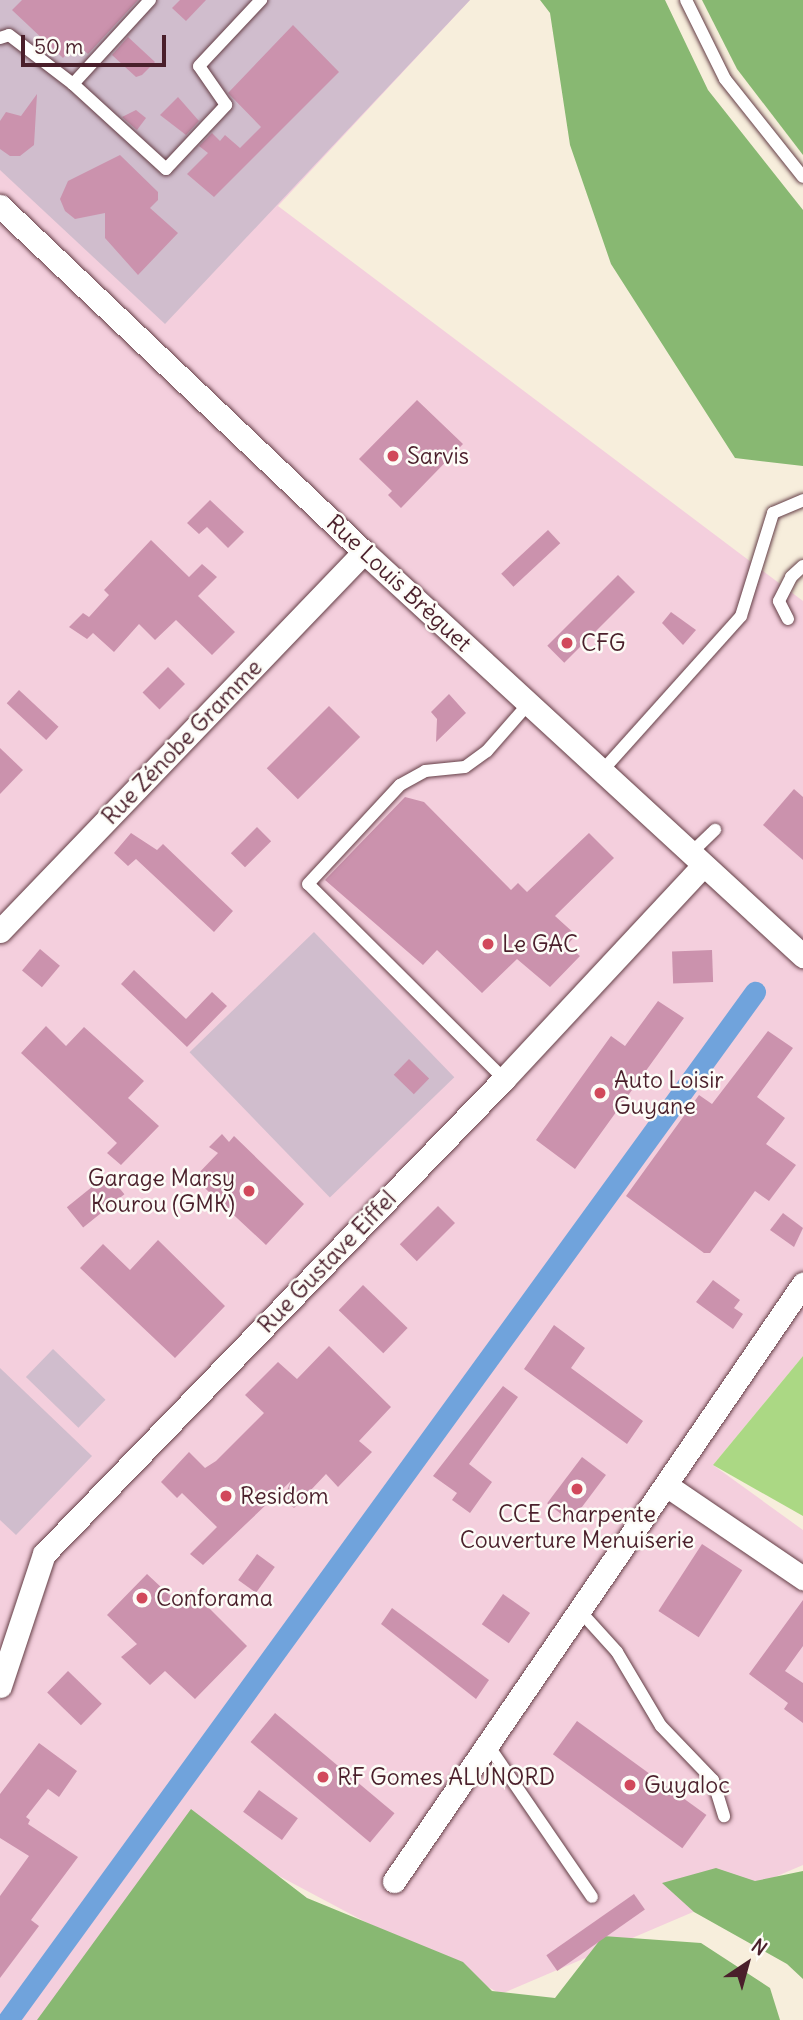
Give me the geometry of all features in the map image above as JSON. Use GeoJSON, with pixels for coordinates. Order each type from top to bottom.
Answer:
{"type":"FeatureCollection","features":[{"type":"Feature","properties":{"kind":"street","name":"Rue Louis Brèguet"},"geometry":{"type":"LineString","coordinates":[[0,206],[364,552],[696,861],[803,956]]}},
{"type":"Feature","properties":{"kind":"street","name":"Rue Zénobe Gramme"},"geometry":{"type":"LineString","coordinates":[[0,931],[364,552]]}},
{"type":"Feature","properties":{"kind":"street","name":"Rue Gustave Eiffel"},"geometry":{"type":"LineString","coordinates":[[0,1686],[44,1555],[504,1079],[696,861]]}},
{"type":"Feature","properties":{"kind":"street"},"geometry":{"type":"LineString","coordinates":[[394,1881],[803,1284]]}},
{"type":"Feature","properties":{"kind":"street"},"geometry":{"type":"LineString","coordinates":[[666,1485],[803,1578]]}},
{"type":"Feature","properties":{"kind":"lane"},"geometry":{"type":"LineString","coordinates":[[73,84],[150,0]]}},
{"type":"Feature","properties":{"kind":"lane"},"geometry":{"type":"LineString","coordinates":[[0,38],[9,35],[73,84],[166,169],[226,105],[199,66],[261,0]]}},
{"type":"Feature","properties":{"kind":"lane"},"geometry":{"type":"LineString","coordinates":[[686,0],[725,79],[803,177]]}},
{"type":"Feature","properties":{"kind":"lane"},"geometry":{"type":"LineString","coordinates":[[602,771],[741,616],[773,513],[803,500]]}},
{"type":"Feature","properties":{"kind":"lane"},"geometry":{"type":"LineString","coordinates":[[788,619],[779,601],[791,577],[803,566]]}},
{"type":"Feature","properties":{"kind":"lane"},"geometry":{"type":"LineString","coordinates":[[504,1079],[308,884],[400,785],[425,771],[465,767],[487,751],[528,703]]}},
{"type":"Feature","properties":{"kind":"lane"},"geometry":{"type":"LineString","coordinates":[[696,861],[715,830]]}},
{"type":"Feature","properties":{"kind":"lane"},"geometry":{"type":"LineString","coordinates":[[580,1611],[617,1652],[661,1727],[713,1780],[724,1815]]}},
{"type":"Feature","properties":{"kind":"lane"},"geometry":{"type":"LineString","coordinates":[[488,1745],[592,1897]]}},
{"type":"Feature","properties":{"kind":"shaded area"},"geometry":{"type":"Polygon","coordinates":[[[0,0],[470,0],[278,206],[803,601],[803,1356],[713,1465],[803,1530],[803,1865],[501,1994],[200,1834],[46,2020],[0,2020],[0,0]]]}},
{"type":"Feature","properties":{"kind":"shaded area"},"geometry":{"type":"Polygon","coordinates":[[[0,0],[470,0],[165,324],[0,170],[0,0]]]}},
{"type":"Feature","properties":{"kind":"shaded area"},"geometry":{"type":"Polygon","coordinates":[[[314,932],[454,1077],[330,1197],[190,1052],[314,932]]]}},
{"type":"Feature","properties":{"kind":"shaded area"},"geometry":{"type":"Polygon","coordinates":[[[53,1349],[106,1400],[78,1428],[26,1377],[53,1349]]]}},
{"type":"Feature","properties":{"kind":"shaded area"},"geometry":{"type":"Polygon","coordinates":[[[0,1368],[92,1456],[16,1535],[0,1520],[0,1368]]]}},
{"type":"Feature","properties":{"kind":"green space"},"geometry":{"type":"Polygon","coordinates":[[[540,0],[665,0],[708,90],[803,210],[803,466],[735,458],[611,264],[570,145],[550,13],[540,0]]]}},
{"type":"Feature","properties":{"kind":"green space"},"geometry":{"type":"Polygon","coordinates":[[[702,0],[803,0],[803,155],[737,69],[702,0]]]}},
{"type":"Feature","properties":{"kind":"green space"},"geometry":{"type":"Polygon","coordinates":[[[803,1356],[803,1516],[713,1465],[803,1356]]]}},
{"type":"Feature","properties":{"kind":"green space"},"geometry":{"type":"Polygon","coordinates":[[[191,1809],[307,1898],[463,1962],[492,1991],[555,1998],[603,1936],[701,1943],[770,1988],[780,2020],[37,2020],[191,1809]]]}},
{"type":"Feature","properties":{"kind":"green space"},"geometry":{"type":"Polygon","coordinates":[[[716,1868],[755,1881],[803,1871],[803,1979],[787,1964],[694,1912],[662,1883],[716,1868]]]}},
{"type":"Feature","properties":{"kind":"building"},"geometry":{"type":"Polygon","coordinates":[[[22,0],[138,0],[88,54],[76,43],[63,58],[12,10],[22,0]]]}},
{"type":"Feature","properties":{"kind":"building"},"geometry":{"type":"Polygon","coordinates":[[[180,0],[206,0],[186,21],[172,8],[180,0]]]}},
{"type":"Feature","properties":{"kind":"building"},"geometry":{"type":"Polygon","coordinates":[[[293,25],[339,72],[214,197],[187,174],[208,153],[199,146],[212,133],[220,141],[225,135],[240,148],[261,127],[228,93],[293,25]]]}},
{"type":"Feature","properties":{"kind":"building"},"geometry":{"type":"Polygon","coordinates":[[[128,37],[155,62],[142,75],[136,77],[112,55],[128,37]]]}},
{"type":"Feature","properties":{"kind":"building"},"geometry":{"type":"Polygon","coordinates":[[[37,94],[34,145],[20,156],[10,156],[0,149],[0,121],[6,112],[21,116],[37,94]]]}},
{"type":"Feature","properties":{"kind":"building"},"geometry":{"type":"Polygon","coordinates":[[[178,97],[199,121],[186,135],[160,115],[178,97]]]}},
{"type":"Feature","properties":{"kind":"building"},"geometry":{"type":"Polygon","coordinates":[[[136,110],[146,118],[137,130],[122,117],[136,110]]]}},
{"type":"Feature","properties":{"kind":"building"},"geometry":{"type":"Polygon","coordinates":[[[120,155],[158,192],[158,200],[150,208],[178,233],[138,275],[105,238],[105,213],[75,219],[65,211],[60,199],[68,181],[120,155]]]}},
{"type":"Feature","properties":{"kind":"building"},"geometry":{"type":"Polygon","coordinates":[[[417,400],[463,444],[401,508],[388,495],[392,491],[359,459],[417,400]]]}},
{"type":"Feature","properties":{"kind":"building"},"geometry":{"type":"Polygon","coordinates":[[[210,500],[244,532],[228,548],[207,527],[199,534],[187,523],[210,500]]]}},
{"type":"Feature","properties":{"kind":"building"},"geometry":{"type":"Polygon","coordinates":[[[548,530],[560,543],[513,587],[501,574],[548,530]]]}},
{"type":"Feature","properties":{"kind":"building"},"geometry":{"type":"Polygon","coordinates":[[[151,540],[189,577],[202,564],[217,577],[198,596],[235,632],[212,655],[176,620],[155,640],[139,624],[114,652],[93,633],[87,639],[69,627],[83,613],[89,617],[109,595],[104,590],[151,540]]]}},
{"type":"Feature","properties":{"kind":"building"},"geometry":{"type":"Polygon","coordinates":[[[618,575],[635,592],[564,663],[547,646],[618,575]]]}},
{"type":"Feature","properties":{"kind":"building"},"geometry":{"type":"Polygon","coordinates":[[[671,612],[696,630],[683,645],[662,623],[671,612]]]}},
{"type":"Feature","properties":{"kind":"building"},"geometry":{"type":"Polygon","coordinates":[[[168,667],[185,684],[160,709],[143,692],[168,667]]]}},
{"type":"Feature","properties":{"kind":"building"},"geometry":{"type":"Polygon","coordinates":[[[19,690],[58,727],[46,740],[7,703],[19,690]]]}},
{"type":"Feature","properties":{"kind":"building"},"geometry":{"type":"Polygon","coordinates":[[[449,694],[466,713],[436,742],[437,719],[431,712],[449,694]]]}},
{"type":"Feature","properties":{"kind":"building"},"geometry":{"type":"Polygon","coordinates":[[[329,706],[360,737],[298,799],[267,768],[329,706]]]}},
{"type":"Feature","properties":{"kind":"building"},"geometry":{"type":"Polygon","coordinates":[[[0,748],[23,770],[0,794],[0,748]]]}},
{"type":"Feature","properties":{"kind":"building"},"geometry":{"type":"Polygon","coordinates":[[[794,789],[803,797],[803,860],[763,825],[794,789]]]}},
{"type":"Feature","properties":{"kind":"building"},"geometry":{"type":"Polygon","coordinates":[[[405,797],[424,802],[511,890],[518,883],[527,892],[589,833],[614,858],[555,916],[576,935],[567,945],[580,956],[550,987],[517,959],[482,993],[437,950],[423,965],[325,880],[405,797]]]}},
{"type":"Feature","properties":{"kind":"building"},"geometry":{"type":"Polygon","coordinates":[[[257,827],[271,841],[245,867],[231,853],[257,827]]]}},
{"type":"Feature","properties":{"kind":"building"},"geometry":{"type":"Polygon","coordinates":[[[131,833],[157,850],[163,844],[233,911],[214,932],[136,859],[128,866],[114,853],[131,833]]]}},
{"type":"Feature","properties":{"kind":"building"},"geometry":{"type":"Polygon","coordinates":[[[40,949],[60,966],[42,987],[22,970],[40,949]]]}},
{"type":"Feature","properties":{"kind":"building"},"geometry":{"type":"Polygon","coordinates":[[[712,950],[713,982],[673,983],[672,951],[712,950]]]}},
{"type":"Feature","properties":{"kind":"building"},"geometry":{"type":"Polygon","coordinates":[[[134,970],[186,1019],[212,992],[227,1006],[187,1047],[121,984],[134,970]]]}},
{"type":"Feature","properties":{"kind":"building","name":"Auto Loisir Guyane"},"geometry":{"type":"Polygon","coordinates":[[[658,1001],[684,1018],[575,1169],[536,1140],[611,1036],[625,1046],[658,1001]]]}},
{"type":"Feature","properties":{"kind":"building"},"geometry":{"type":"Polygon","coordinates":[[[46,1026],[66,1046],[84,1027],[144,1081],[128,1098],[159,1126],[121,1165],[107,1153],[117,1143],[21,1053],[46,1026]]]}},
{"type":"Feature","properties":{"kind":"building"},"geometry":{"type":"Polygon","coordinates":[[[768,1031],[793,1048],[757,1097],[785,1118],[766,1144],[796,1165],[769,1201],[755,1191],[710,1253],[704,1253],[626,1196],[699,1095],[712,1104],[768,1031]]]}},
{"type":"Feature","properties":{"kind":"building"},"geometry":{"type":"Polygon","coordinates":[[[409,1059],[429,1078],[414,1094],[394,1075],[409,1059]]]}},
{"type":"Feature","properties":{"kind":"building","name":"Garage Marsy Kourou (GMK)"},"geometry":{"type":"Polygon","coordinates":[[[222,1134],[229,1142],[234,1136],[304,1204],[266,1245],[194,1178],[218,1153],[209,1147],[222,1134]]]}},
{"type":"Feature","properties":{"kind":"building"},"geometry":{"type":"Polygon","coordinates":[[[108,1174],[124,1194],[83,1228],[67,1207],[108,1174]]]}},
{"type":"Feature","properties":{"kind":"building"},"geometry":{"type":"Polygon","coordinates":[[[438,1206],[455,1223],[417,1261],[400,1244],[438,1206]]]}},
{"type":"Feature","properties":{"kind":"building"},"geometry":{"type":"Polygon","coordinates":[[[783,1213],[803,1228],[794,1247],[770,1230],[783,1213]]]}},
{"type":"Feature","properties":{"kind":"building"},"geometry":{"type":"Polygon","coordinates":[[[158,1240],[225,1306],[175,1358],[80,1268],[103,1244],[130,1270],[158,1240]]]}},
{"type":"Feature","properties":{"kind":"building"},"geometry":{"type":"Polygon","coordinates":[[[713,1280],[740,1300],[734,1308],[743,1314],[733,1329],[696,1302],[713,1280]]]}},
{"type":"Feature","properties":{"kind":"building"},"geometry":{"type":"Polygon","coordinates":[[[363,1285],[408,1328],[383,1353],[339,1310],[363,1285]]]}},
{"type":"Feature","properties":{"kind":"building"},"geometry":{"type":"Polygon","coordinates":[[[554,1325],[585,1348],[571,1368],[643,1421],[627,1444],[524,1369],[554,1325]]]}},
{"type":"Feature","properties":{"kind":"building"},"geometry":{"type":"Polygon","coordinates":[[[329,1346],[391,1407],[359,1441],[372,1452],[338,1487],[326,1474],[294,1508],[284,1498],[291,1481],[203,1565],[190,1554],[217,1527],[182,1493],[177,1498],[161,1482],[189,1452],[205,1468],[216,1461],[264,1413],[245,1395],[278,1362],[297,1379],[329,1346]]]}},
{"type":"Feature","properties":{"kind":"building"},"geometry":{"type":"Polygon","coordinates":[[[503,1386],[518,1397],[469,1464],[492,1482],[470,1513],[452,1500],[457,1493],[433,1476],[503,1386]]]}},
{"type":"Feature","properties":{"kind":"building","name":"CCE Charpente Couverture Menuiserie"},"geometry":{"type":"Polygon","coordinates":[[[582,1457],[606,1475],[571,1521],[547,1503],[582,1457]]]}},
{"type":"Feature","properties":{"kind":"building"},"geometry":{"type":"Polygon","coordinates":[[[702,1544],[742,1570],[699,1637],[658,1611],[702,1544]]]}},
{"type":"Feature","properties":{"kind":"building"},"geometry":{"type":"Polygon","coordinates":[[[257,1554],[275,1567],[256,1593],[238,1580],[257,1554]]]}},
{"type":"Feature","properties":{"kind":"building"},"geometry":{"type":"Polygon","coordinates":[[[147,1574],[178,1603],[191,1590],[247,1646],[195,1699],[165,1671],[150,1685],[121,1657],[137,1644],[107,1615],[147,1574]]]}},
{"type":"Feature","properties":{"kind":"building"},"geometry":{"type":"Polygon","coordinates":[[[503,1594],[530,1613],[509,1643],[482,1624],[503,1594]]]}},
{"type":"Feature","properties":{"kind":"building"},"geometry":{"type":"Polygon","coordinates":[[[803,1600],[803,1646],[785,1671],[803,1683],[803,1723],[784,1709],[788,1703],[749,1674],[803,1600]]]}},
{"type":"Feature","properties":{"kind":"building"},"geometry":{"type":"Polygon","coordinates":[[[392,1608],[489,1680],[476,1699],[381,1624],[392,1608]]]}},
{"type":"Feature","properties":{"kind":"building"},"geometry":{"type":"Polygon","coordinates":[[[68,1671],[102,1704],[81,1725],[47,1693],[68,1671]]]}},
{"type":"Feature","properties":{"kind":"building","name":"RF Gomes ALUNORD"},"geometry":{"type":"Polygon","coordinates":[[[275,1713],[395,1813],[370,1842],[251,1742],[275,1713]]]}},
{"type":"Feature","properties":{"kind":"building","name":"Guyaloc"},"geometry":{"type":"Polygon","coordinates":[[[577,1721],[706,1815],[682,1848],[553,1754],[577,1721]]]}},
{"type":"Feature","properties":{"kind":"building"},"geometry":{"type":"Polygon","coordinates":[[[39,1743],[77,1771],[59,1797],[48,1789],[26,1817],[30,1820],[28,1824],[78,1857],[31,1920],[39,1926],[0,1978],[0,1896],[29,1856],[0,1838],[0,1794],[39,1743]]]}},
{"type":"Feature","properties":{"kind":"building"},"geometry":{"type":"Polygon","coordinates":[[[259,1790],[298,1818],[282,1840],[243,1812],[259,1790]]]}},
{"type":"Feature","properties":{"kind":"building"},"geometry":{"type":"Polygon","coordinates":[[[634,1894],[645,1910],[557,1971],[546,1955],[634,1894]]]}},
{"type":"Feature","properties":{"kind":"waterway"},"geometry":{"type":"LineString","coordinates":[[8,2020],[755,992]]}},
{"type":"Feature","properties":{"kind":"place","name":"Sarvis"},"geometry":{"type":"Point","coordinates":[393,456]}},
{"type":"Feature","properties":{"kind":"place","name":"CFG"},"geometry":{"type":"Point","coordinates":[567,643]}},
{"type":"Feature","properties":{"kind":"place","name":"Le GAC"},"geometry":{"type":"Point","coordinates":[488,944]}},
{"type":"Feature","properties":{"kind":"place","name":"Auto Loisir Guyane"},"geometry":{"type":"Point","coordinates":[600,1093]}},
{"type":"Feature","properties":{"kind":"place","name":"Garage Marsy Kourou (GMK)"},"geometry":{"type":"Point","coordinates":[249,1191]}},
{"type":"Feature","properties":{"kind":"place","name":"CCE Charpente Couverture Menuiserie"},"geometry":{"type":"Point","coordinates":[577,1489]}},
{"type":"Feature","properties":{"kind":"place","name":"Residom"},"geometry":{"type":"Point","coordinates":[226,1496]}},
{"type":"Feature","properties":{"kind":"place","name":"Conforama"},"geometry":{"type":"Point","coordinates":[142,1598]}},
{"type":"Feature","properties":{"kind":"place","name":"RF Gomes ALUNORD"},"geometry":{"type":"Point","coordinates":[323,1777]}},
{"type":"Feature","properties":{"kind":"place","name":"Guyaloc"},"geometry":{"type":"Point","coordinates":[630,1785]}}]}
